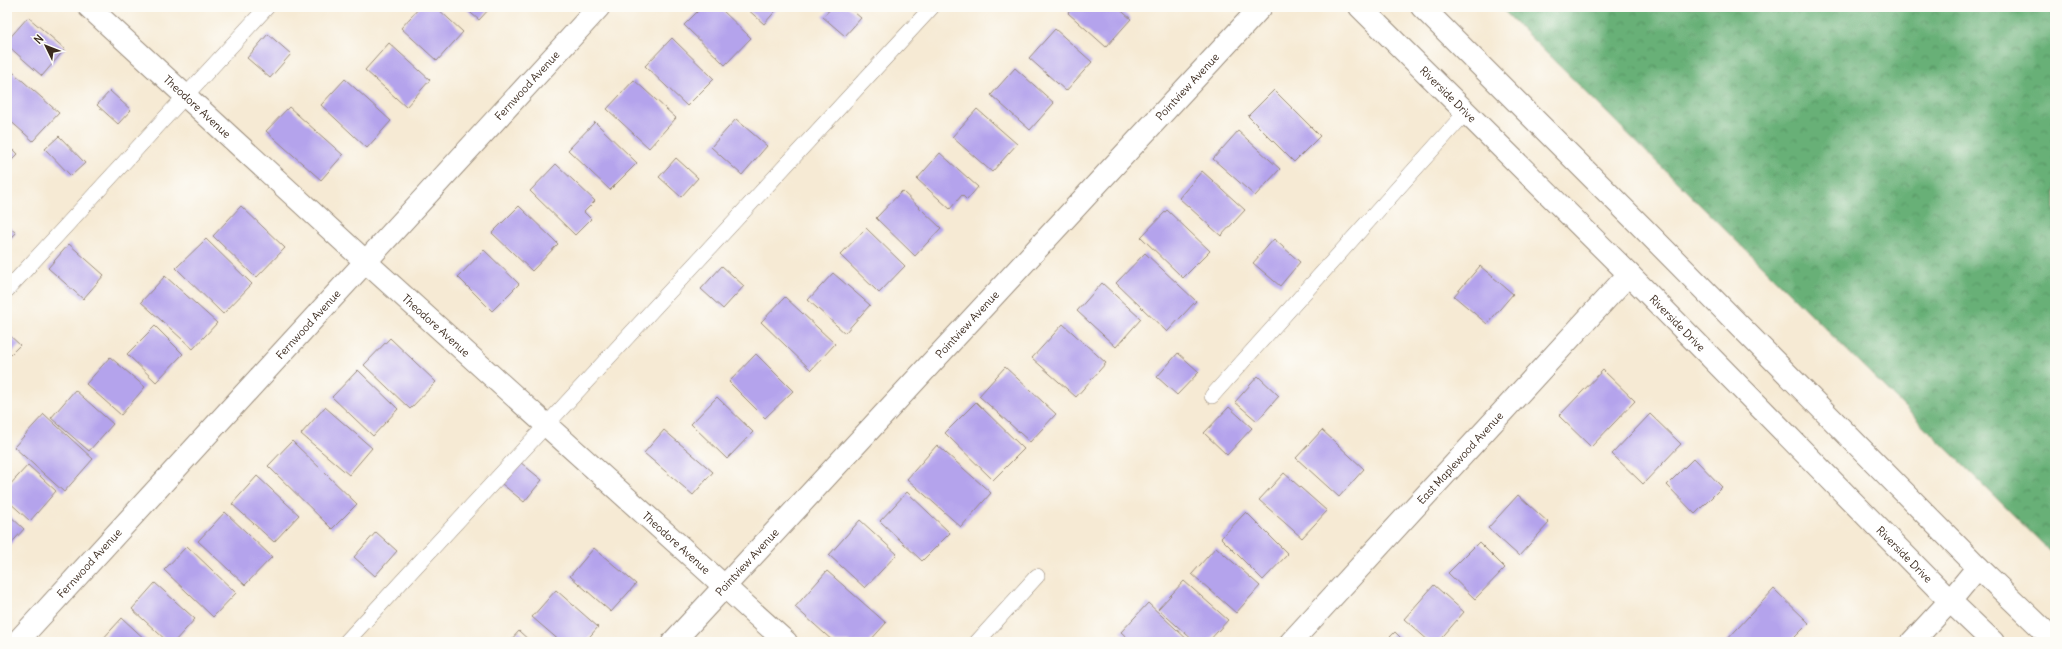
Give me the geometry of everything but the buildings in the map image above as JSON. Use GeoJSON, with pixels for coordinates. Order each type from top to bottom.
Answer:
{"type":"FeatureCollection","features":[{"type":"Feature","properties":{"kind":"street","name":"Theodore Avenue"},"geometry":{"type":"LineString","coordinates":[[88,7],[545,425],[786,642]]}},
{"type":"Feature","properties":{"kind":"street","name":"Fernwood Avenue"},"geometry":{"type":"LineString","coordinates":[[17,642],[599,7]]}},
{"type":"Feature","properties":{"kind":"street","name":"Pointview Avenue"},"geometry":{"type":"LineString","coordinates":[[673,642],[1261,7]]}},
{"type":"Feature","properties":{"kind":"street","name":"Riverside Drive"},"geometry":{"type":"LineString","coordinates":[[1360,7],[1629,274],[1950,601],[1993,642]]}},
{"type":"Feature","properties":{"kind":"street"},"geometry":{"type":"LineString","coordinates":[[1422,7],[1978,567],[2055,641]]}},
{"type":"Feature","properties":{"kind":"street","name":"East Maplewood Avenue"},"geometry":{"type":"LineString","coordinates":[[1291,642],[1629,274]]}},
{"type":"Feature","properties":{"kind":"street"},"geometry":{"type":"LineString","coordinates":[[1912,642],[1950,601],[1978,567]]}},
{"type":"Feature","properties":{"kind":"lane"},"geometry":{"type":"LineString","coordinates":[[7,290],[267,7]]}},
{"type":"Feature","properties":{"kind":"lane"},"geometry":{"type":"LineString","coordinates":[[346,642],[932,7]]}},
{"type":"Feature","properties":{"kind":"lane"},"geometry":{"type":"LineString","coordinates":[[1212,396],[1466,112]]}},
{"type":"Feature","properties":{"kind":"lane"},"geometry":{"type":"LineString","coordinates":[[977,642],[1037,576]]}},
{"type":"Feature","properties":{"kind":"green space"},"geometry":{"type":"Polygon","coordinates":[[[1500,7],[2055,7],[2055,556],[1500,7]]]}}]}
